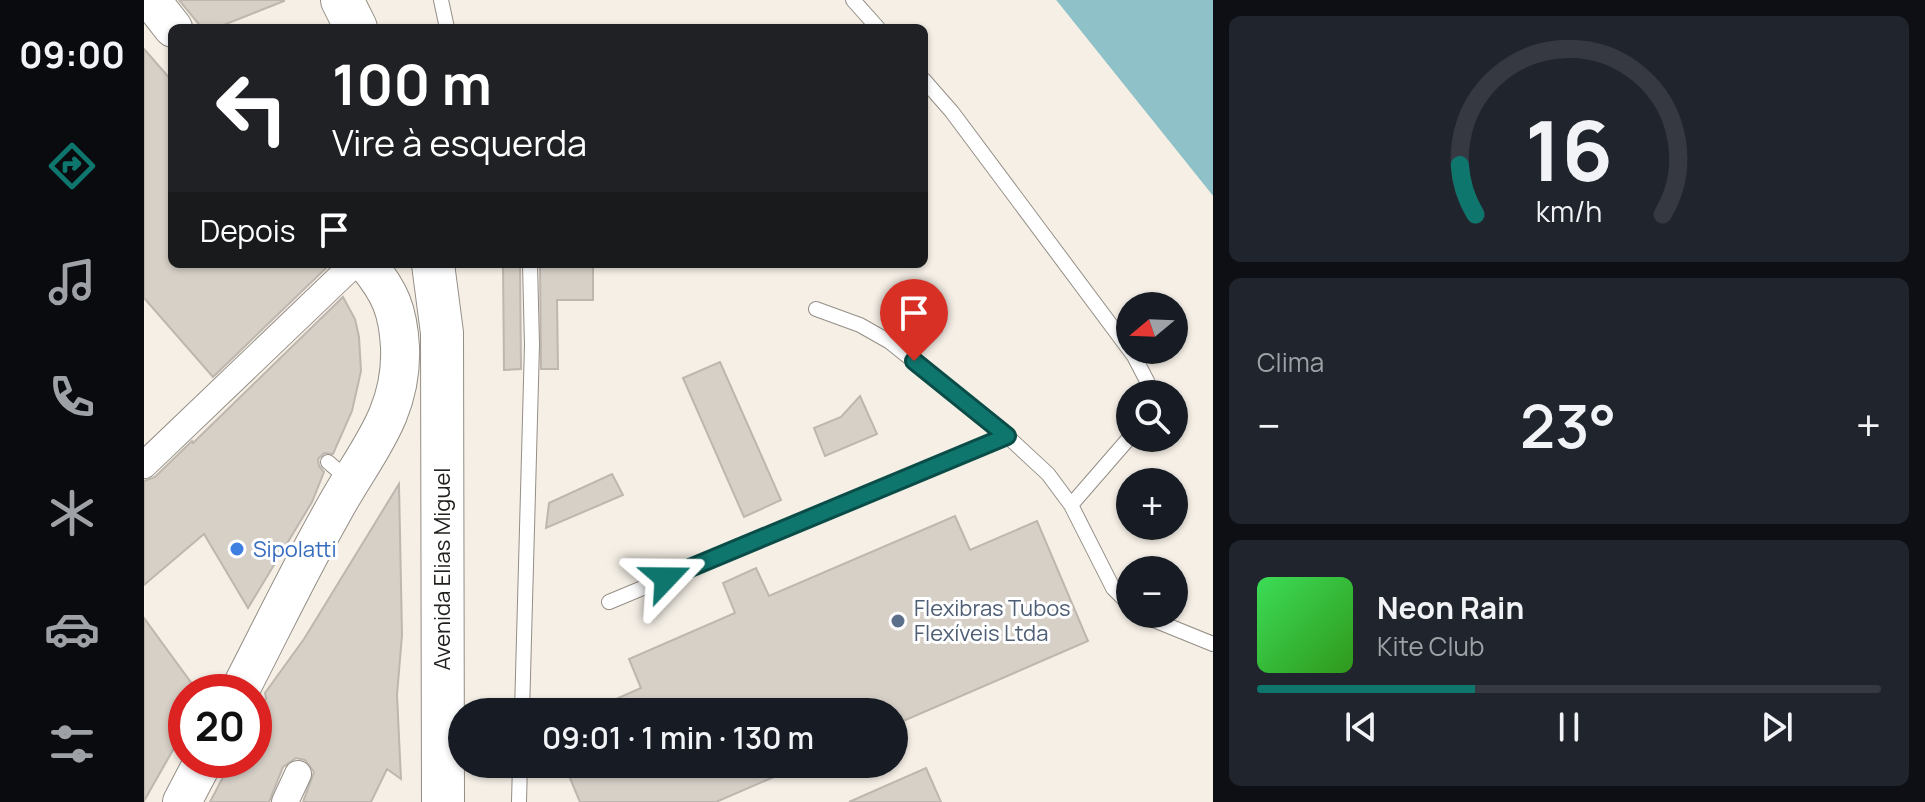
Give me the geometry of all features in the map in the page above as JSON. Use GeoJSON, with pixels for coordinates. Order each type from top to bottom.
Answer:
{"type":"FeatureCollection","features":[{"type":"Feature","properties":{"kind":"main road"},"geometry":{"type":"LineString","coordinates":[[151,0],[170,24]]}},
{"type":"Feature","properties":{"kind":"main road"},"geometry":{"type":"LineString","coordinates":[[342,0],[354,24]]}},
{"type":"Feature","properties":{"kind":"main road"},"geometry":{"type":"LineString","coordinates":[[247,674],[339,472],[392,409],[401,370],[397,314],[381,281],[370,268]]}},
{"type":"Feature","properties":{"kind":"main road","name":"Avenida Elias Miguel"},"geometry":{"type":"LineString","coordinates":[[434,268],[442,333],[443,802]]}},
{"type":"Feature","properties":{"kind":"main road"},"geometry":{"type":"LineString","coordinates":[[182,802],[195,778]]}},
{"type":"Feature","properties":{"kind":"street"},"geometry":{"type":"LineString","coordinates":[[144,465],[317,310],[351,268]]}},
{"type":"Feature","properties":{"kind":"street"},"geometry":{"type":"LineString","coordinates":[[285,802],[298,774]]}},
{"type":"Feature","properties":{"kind":"lane"},"geometry":{"type":"LineString","coordinates":[[441,0],[446,24]]}},
{"type":"Feature","properties":{"kind":"lane"},"geometry":{"type":"LineString","coordinates":[[853,0],[874,24]]}},
{"type":"Feature","properties":{"kind":"lane"},"geometry":{"type":"LineString","coordinates":[[928,85],[952,112],[1134,356],[1146,380]]}},
{"type":"Feature","properties":{"kind":"lane"},"geometry":{"type":"LineString","coordinates":[[522,698],[532,345],[530,268]]}},
{"type":"Feature","properties":{"kind":"lane"},"geometry":{"type":"LineString","coordinates":[[816,309],[860,325],[890,342],[1007,436],[1048,474],[1071,505],[1116,591]]}},
{"type":"Feature","properties":{"kind":"lane"},"geometry":{"type":"LineString","coordinates":[[609,602],[1007,436]]}},
{"type":"Feature","properties":{"kind":"lane"},"geometry":{"type":"LineString","coordinates":[[1071,505],[1117,452]]}},
{"type":"Feature","properties":{"kind":"lane"},"geometry":{"type":"LineString","coordinates":[[1174,628],[1213,644]]}},
{"type":"Feature","properties":{"kind":"lane"},"geometry":{"type":"LineString","coordinates":[[519,802],[520,778]]}},
{"type":"Feature","properties":{"kind":"water"},"geometry":{"type":"Polygon","coordinates":[[[1056,0],[1213,0],[1213,196],[1056,0]]]}},
{"type":"Feature","properties":{"kind":"pier"},"geometry":{"type":"Polygon","coordinates":[[[1052,0],[1056,0],[1213,196],[1213,200],[1052,0]]]}},
{"type":"Feature","properties":{"kind":"building"},"geometry":{"type":"Polygon","coordinates":[[[179,0],[284,0],[226,24],[199,24],[179,0]]]}},
{"type":"Feature","properties":{"kind":"building"},"geometry":{"type":"Polygon","coordinates":[[[144,49],[168,76],[168,268],[326,268],[213,377],[144,298],[144,49]]]}},
{"type":"Feature","properties":{"kind":"building"},"geometry":{"type":"Polygon","coordinates":[[[503,268],[520,268],[521,369],[504,370],[503,268]]]}},
{"type":"Feature","properties":{"kind":"building"},"geometry":{"type":"Polygon","coordinates":[[[540,268],[593,268],[593,300],[557,300],[558,369],[541,369],[540,268]]]}},
{"type":"Feature","properties":{"kind":"building"},"geometry":{"type":"Polygon","coordinates":[[[343,297],[355,319],[359,337],[361,371],[352,411],[333,454],[324,453],[318,459],[324,472],[312,502],[248,608],[204,534],[144,585],[144,481],[155,477],[193,443],[343,297]]]}},
{"type":"Feature","properties":{"kind":"building"},"geometry":{"type":"Polygon","coordinates":[[[720,362],[781,500],[744,517],[683,378],[720,362]]]}},
{"type":"Feature","properties":{"kind":"building"},"geometry":{"type":"Polygon","coordinates":[[[860,396],[877,434],[825,456],[814,428],[841,417],[860,396]]]}},
{"type":"Feature","properties":{"kind":"building"},"geometry":{"type":"Polygon","coordinates":[[[612,474],[623,495],[546,528],[549,503],[612,474]]]}},
{"type":"Feature","properties":{"kind":"building"},"geometry":{"type":"Polygon","coordinates":[[[399,484],[402,635],[397,695],[401,779],[387,769],[371,802],[303,802],[314,772],[305,760],[296,758],[283,767],[269,802],[210,802],[223,778],[272,778],[272,683],[304,639],[399,484]]]}},
{"type":"Feature","properties":{"kind":"building","name":"Flexibras Tubos Flexíveis Ltda"},"geometry":{"type":"Polygon","coordinates":[[[955,516],[970,550],[1037,521],[1088,641],[908,719],[908,698],[618,698],[641,688],[629,659],[735,613],[723,583],[756,568],[769,596],[955,516]]]}},
{"type":"Feature","properties":{"kind":"building"},"geometry":{"type":"Polygon","coordinates":[[[144,618],[185,674],[168,674],[168,759],[144,801],[144,618]]]}},
{"type":"Feature","properties":{"kind":"building"},"geometry":{"type":"Polygon","coordinates":[[[926,768],[941,802],[849,802],[908,778],[926,768]]]}},
{"type":"Feature","properties":{"kind":"building"},"geometry":{"type":"Polygon","coordinates":[[[570,778],[772,778],[716,802],[580,802],[570,778]]]}},
{"type":"Feature","properties":{"kind":"place","name":"Sipolatti"},"geometry":{"type":"Point","coordinates":[237,549]}},
{"type":"Feature","properties":{"kind":"place","name":"Flexibras Tubos Flexíveis Ltda"},"geometry":{"type":"Point","coordinates":[898,621]}},
{"type":"Feature","properties":{"kind":"route"},"geometry":{"type":"LineString","coordinates":[[666,578],[1007,436],[914,361]]}}]}
